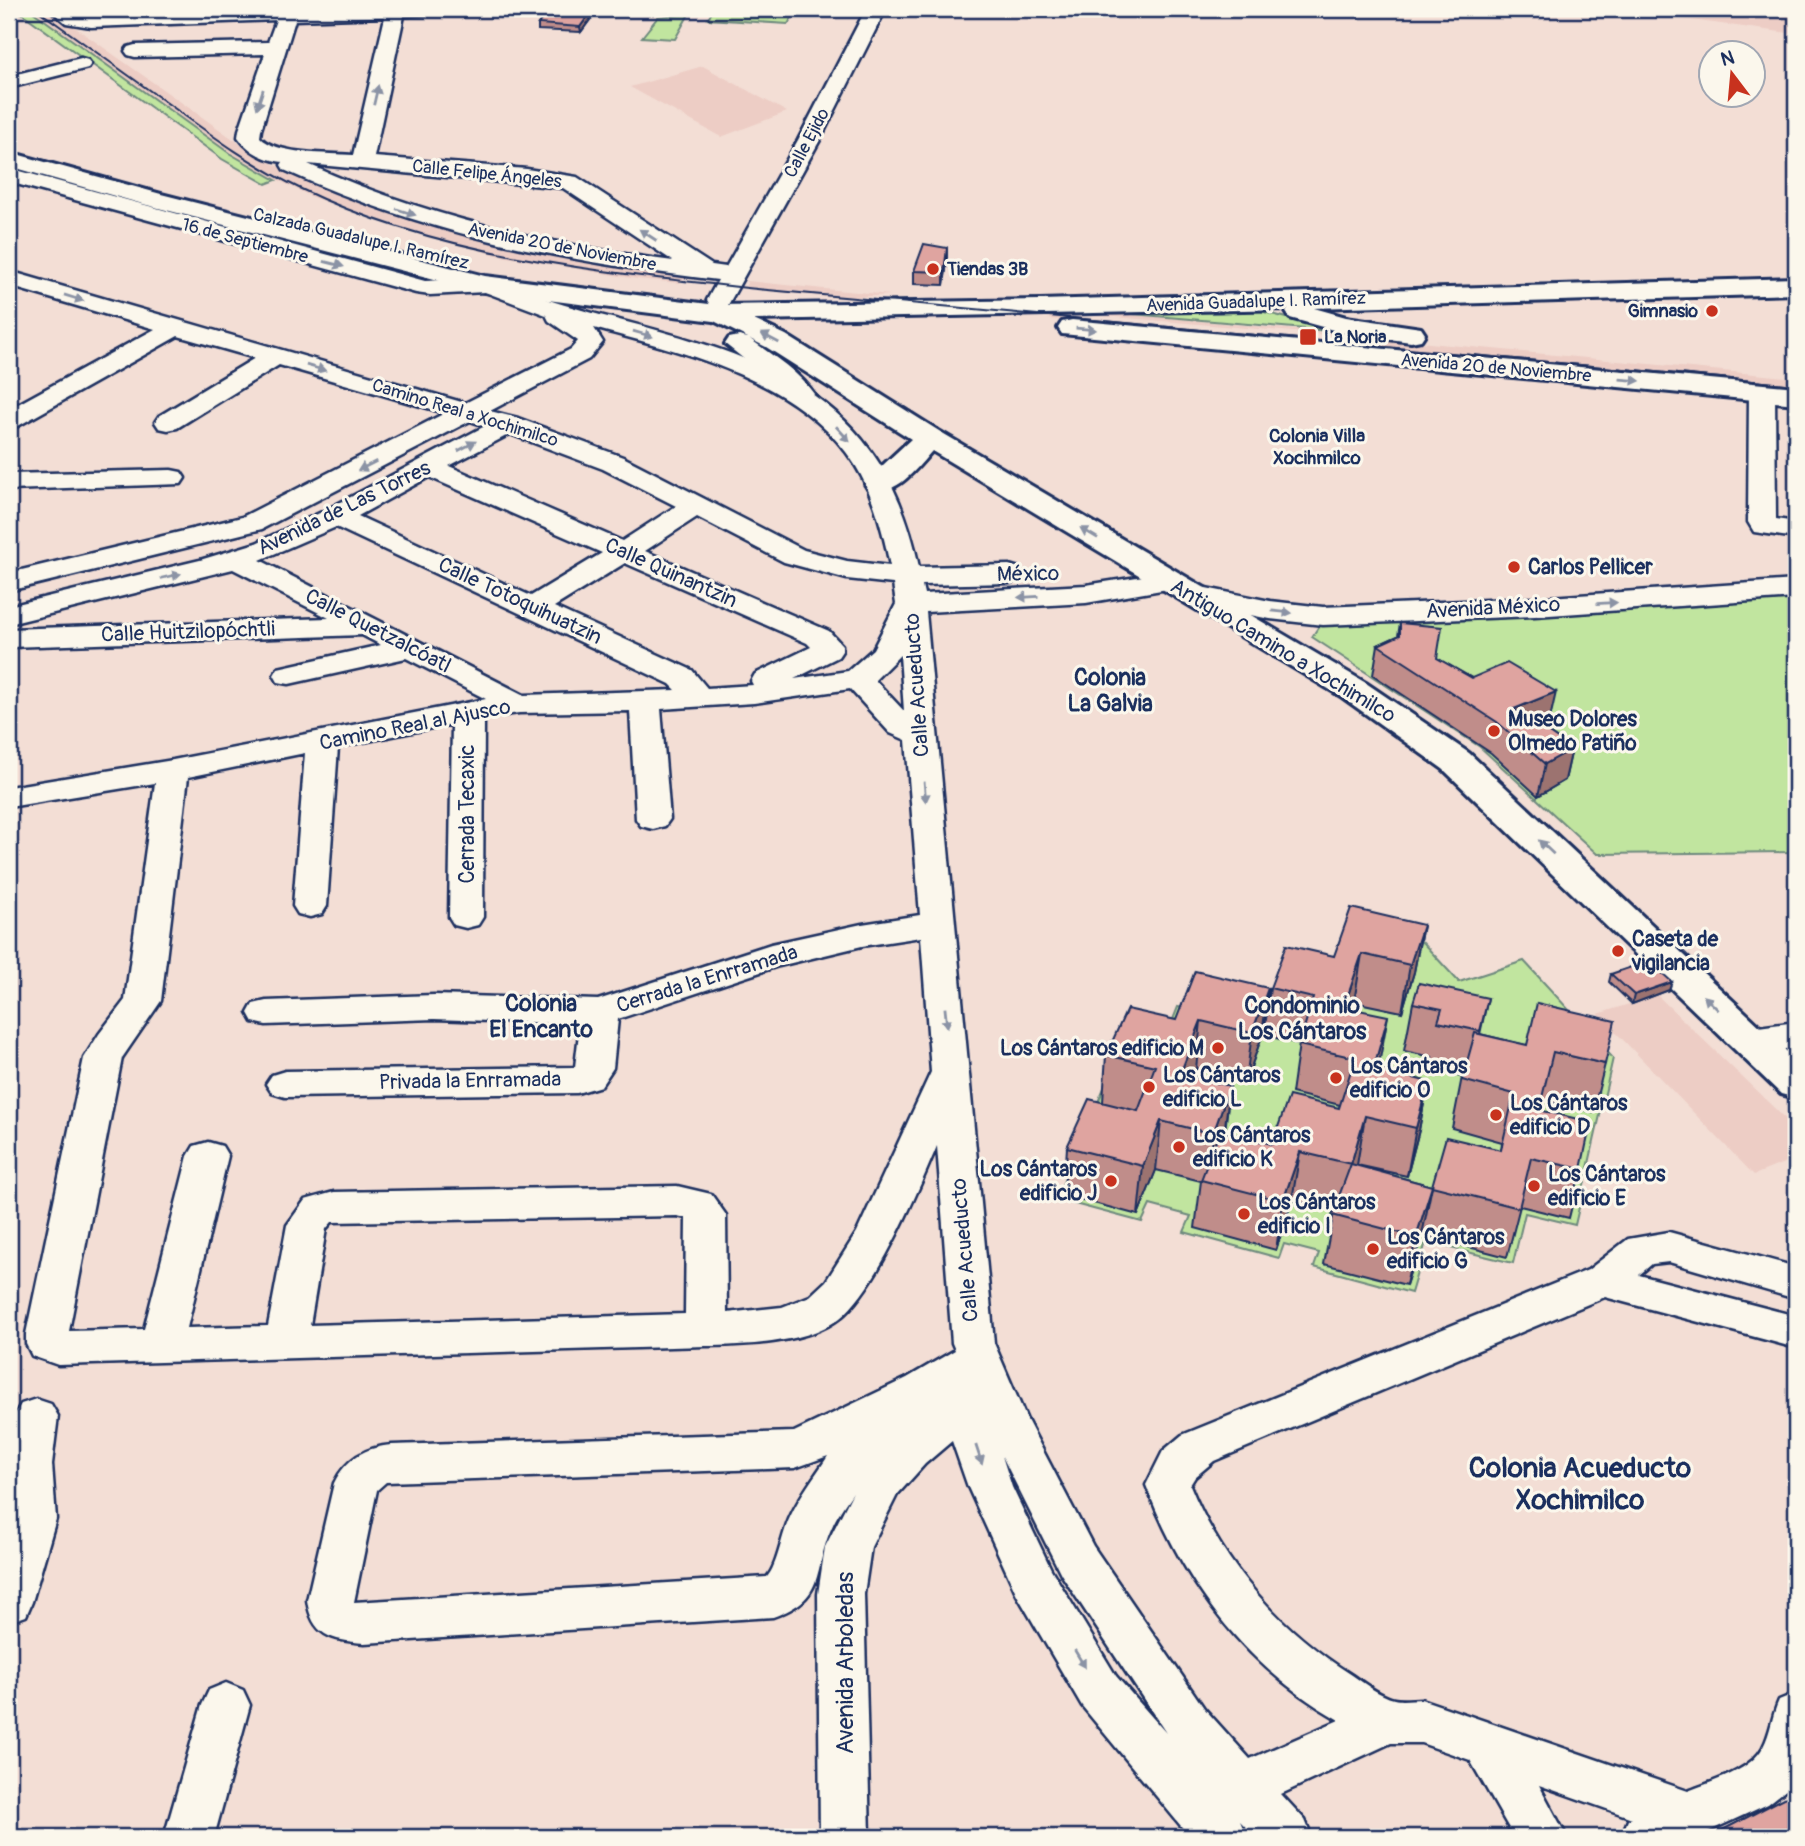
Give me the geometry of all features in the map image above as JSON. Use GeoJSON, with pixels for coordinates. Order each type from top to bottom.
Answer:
{"type":"FeatureCollection","features":[{"type":"Feature","properties":{"kind":"main road","name":"Calzada Guadalupe I. Ramírez"},"geometry":{"type":"LineString","coordinates":[[9,149],[248,213],[484,267],[718,307]]}},
{"type":"Feature","properties":{"kind":"main road","name":"Calzada Guadalupe I. Ramírez"},"geometry":{"type":"LineString","coordinates":[[9,159],[165,203],[485,284],[718,307]]}},
{"type":"Feature","properties":{"kind":"main road","name":"Avenida Guadalupe I. Ramírez"},"geometry":{"type":"LineString","coordinates":[[718,307],[886,312],[1796,274]]}},
{"type":"Feature","properties":{"kind":"main road","name":"Avenida Guadalupe I. Ramírez"},"geometry":{"type":"LineString","coordinates":[[718,307],[1268,296],[1400,297],[1796,286]]}},
{"type":"Feature","properties":{"kind":"main road","name":"Avenida 20 de Noviembre"},"geometry":{"type":"LineString","coordinates":[[1268,296],[1313,317],[1390,332],[1796,372]]}},
{"type":"Feature","properties":{"kind":"main road"},"geometry":{"type":"LineString","coordinates":[[1390,332],[1389,314],[1400,297]]}},
{"type":"Feature","properties":{"kind":"main road","name":"Antiguo Camino a Xochimilco"},"geometry":{"type":"LineString","coordinates":[[718,307],[776,341],[803,377],[929,437],[1354,690],[1456,761],[1796,1084]]}},
{"type":"Feature","properties":{"kind":"main road","name":"Avenida 20 de Noviembre"},"geometry":{"type":"LineString","coordinates":[[946,310],[996,321],[1796,396]]}},
{"type":"Feature","properties":{"kind":"main road"},"geometry":{"type":"LineString","coordinates":[[803,377],[803,349],[813,337],[833,323],[886,312]]}},
{"type":"Feature","properties":{"kind":"main road"},"geometry":{"type":"LineString","coordinates":[[880,484],[905,463],[929,437]]}},
{"type":"Feature","properties":{"kind":"street"},"geometry":{"type":"LineString","coordinates":[[59,9],[73,19],[91,21],[208,13],[443,9]]}},
{"type":"Feature","properties":{"kind":"street","name":"Calle Ejido"},"geometry":{"type":"LineString","coordinates":[[718,307],[876,9]]}},
{"type":"Feature","properties":{"kind":"street"},"geometry":{"type":"LineString","coordinates":[[362,162],[395,10]]}},
{"type":"Feature","properties":{"kind":"street"},"geometry":{"type":"LineString","coordinates":[[135,51],[276,48],[288,12]]}},
{"type":"Feature","properties":{"kind":"street","name":"Calle Felipe Ángeles"},"geometry":{"type":"LineString","coordinates":[[276,48],[249,137],[255,145],[276,155],[362,162],[410,155],[569,182],[706,272]]}},
{"type":"Feature","properties":{"kind":"street"},"geometry":{"type":"LineString","coordinates":[[9,82],[81,64]]}},
{"type":"Feature","properties":{"kind":"street","name":"Avenida 20 de Noviembre"},"geometry":{"type":"LineString","coordinates":[[276,155],[354,193],[406,212],[497,238],[568,252],[734,275]]}},
{"type":"Feature","properties":{"kind":"street","name":"16 de Septiembre"},"geometry":{"type":"LineString","coordinates":[[9,175],[424,288],[485,284]]}},
{"type":"Feature","properties":{"kind":"street","name":"Camino Real a Xochimilco"},"geometry":{"type":"LineString","coordinates":[[9,278],[509,424],[613,463],[814,564],[909,591],[1086,594],[1170,581]]}},
{"type":"Feature","properties":{"kind":"street","name":"Calle Acueducto"},"geometry":{"type":"LineString","coordinates":[[485,284],[544,307],[702,352],[744,368],[803,377],[880,484],[900,544],[909,591],[951,1072],[965,1376],[990,1487],[1033,1581],[1099,1691],[1222,1837]]}},
{"type":"Feature","properties":{"kind":"street","name":"Avenida de Las Torres"},"geometry":{"type":"LineString","coordinates":[[9,582],[252,523],[471,412],[589,347],[591,341],[588,335],[544,307]]}},
{"type":"Feature","properties":{"kind":"street"},"geometry":{"type":"LineString","coordinates":[[9,421],[175,328]]}},
{"type":"Feature","properties":{"kind":"street"},"geometry":{"type":"LineString","coordinates":[[168,422],[276,356]]}},
{"type":"Feature","properties":{"kind":"street"},"geometry":{"type":"LineString","coordinates":[[1762,393],[1762,522],[1764,526],[1774,529],[1796,530]]}},
{"type":"Feature","properties":{"kind":"street","name":"Avenida de Las Torres"},"geometry":{"type":"LineString","coordinates":[[9,615],[266,550],[509,424]]}},
{"type":"Feature","properties":{"kind":"street","name":"Calle Quinantzin"},"geometry":{"type":"LineString","coordinates":[[428,467],[818,637],[827,645],[827,651],[762,683],[754,694]]}},
{"type":"Feature","properties":{"kind":"street"},"geometry":{"type":"LineString","coordinates":[[9,482],[171,478]]}},
{"type":"Feature","properties":{"kind":"street"},"geometry":{"type":"LineString","coordinates":[[533,607],[695,506]]}},
{"type":"Feature","properties":{"kind":"street","name":"Calle Totoquihuatzin"},"geometry":{"type":"LineString","coordinates":[[336,516],[681,677],[691,687],[693,698]]}},
{"type":"Feature","properties":{"kind":"street","name":"Calle Quetzalcóatl"},"geometry":{"type":"LineString","coordinates":[[236,559],[519,705]]}},
{"type":"Feature","properties":{"kind":"street"},"geometry":{"type":"LineString","coordinates":[[9,561],[102,560],[126,569],[130,576],[129,586]]}},
{"type":"Feature","properties":{"kind":"street"},"geometry":{"type":"LineString","coordinates":[[58,570],[56,582],[64,590],[83,597]]}},
{"type":"Feature","properties":{"kind":"street","name":"Avenida México"},"geometry":{"type":"LineString","coordinates":[[1170,581],[1270,610],[1323,616],[1535,607],[1796,589]]}},
{"type":"Feature","properties":{"kind":"street"},"geometry":{"type":"LineString","coordinates":[[909,591],[886,654],[857,679],[901,726],[920,734]]}},
{"type":"Feature","properties":{"kind":"street","name":"Calle Huitzilopóchtli"},"geometry":{"type":"LineString","coordinates":[[9,638],[366,626]]}},
{"type":"Feature","properties":{"kind":"street"},"geometry":{"type":"LineString","coordinates":[[289,675],[409,648]]}},
{"type":"Feature","properties":{"kind":"street","name":"Camino Real al Ajusco"},"geometry":{"type":"LineString","coordinates":[[9,797],[173,770],[467,711],[519,705],[754,694],[857,679]]}},
{"type":"Feature","properties":{"kind":"street"},"geometry":{"type":"LineString","coordinates":[[645,701],[653,819]]}},
{"type":"Feature","properties":{"kind":"street","name":"Cerrada Tecaxic"},"geometry":{"type":"LineString","coordinates":[[466,917],[467,711]]}},
{"type":"Feature","properties":{"kind":"street"},"geometry":{"type":"LineString","coordinates":[[310,906],[322,742]]}},
{"type":"Feature","properties":{"kind":"street"},"geometry":{"type":"LineString","coordinates":[[173,770],[144,1001],[130,1023],[110,1042],[103,1058],[47,1344],[58,1348],[161,1346],[706,1330],[774,1325],[799,1320],[828,1305],[852,1276],[876,1234],[951,1072]]}},
{"type":"Feature","properties":{"kind":"street","name":"Cerrada la Enrramada"},"geometry":{"type":"LineString","coordinates":[[267,1013],[434,1007],[600,1012],[771,956],[862,934],[936,924]]}},
{"type":"Feature","properties":{"kind":"street","name":"Privada la Enrramada"},"geometry":{"type":"LineString","coordinates":[[285,1084],[577,1080],[588,1077],[594,1068],[600,1012]]}},
{"type":"Feature","properties":{"kind":"street"},"geometry":{"type":"LineString","coordinates":[[1749,1039],[1796,1035]]}},
{"type":"Feature","properties":{"kind":"street"},"geometry":{"type":"LineString","coordinates":[[161,1346],[208,1156]]}},
{"type":"Feature","properties":{"kind":"street"},"geometry":{"type":"LineString","coordinates":[[286,1341],[307,1225],[320,1210],[334,1207],[677,1201],[697,1203],[706,1215],[706,1330]]}},
{"type":"Feature","properties":{"kind":"street"},"geometry":{"type":"LineString","coordinates":[[1388,1721],[1353,1704],[1313,1679],[1281,1651],[1233,1600],[1196,1548],[1177,1513],[1168,1485],[1179,1464],[1198,1448],[1603,1280],[1642,1250],[1668,1247],[1796,1283]]}},
{"type":"Feature","properties":{"kind":"street"},"geometry":{"type":"LineString","coordinates":[[1603,1280],[1796,1332]]}},
{"type":"Feature","properties":{"kind":"street"},"geometry":{"type":"LineString","coordinates":[[965,1376],[883,1432],[847,1464],[811,1520],[794,1580],[774,1597],[364,1623],[343,1621],[332,1613],[330,1600],[356,1483],[368,1468],[409,1462],[795,1450],[817,1442],[922,1390],[965,1376]]}},
{"type":"Feature","properties":{"kind":"street","name":"Calle Acueducto"},"geometry":{"type":"LineString","coordinates":[[965,1376],[1006,1420],[1077,1560],[1187,1724],[1287,1837]]}},
{"type":"Feature","properties":{"kind":"street","name":"Avenida Arboledas"},"geometry":{"type":"LineString","coordinates":[[845,1837],[841,1594],[848,1547],[881,1482],[909,1451],[965,1376]]}},
{"type":"Feature","properties":{"kind":"street"},"geometry":{"type":"LineString","coordinates":[[9,1602],[33,1519],[30,1464],[36,1416]]}},
{"type":"Feature","properties":{"kind":"street"},"geometry":{"type":"LineString","coordinates":[[189,1837],[226,1705]]}},
{"type":"Feature","properties":{"kind":"street"},"geometry":{"type":"LineString","coordinates":[[1646,1837],[1764,1779],[1778,1768],[1789,1747],[1796,1715]]}},
{"type":"Feature","properties":{"kind":"street"},"geometry":{"type":"LineString","coordinates":[[1242,1787],[1388,1721],[1421,1721],[1689,1815]]}},
{"type":"Feature","properties":{"kind":"street"},"geometry":{"type":"LineString","coordinates":[[1487,1744],[1542,1837]]}},
{"type":"Feature","properties":{"kind":"shaded area"},"geometry":{"type":"Polygon","coordinates":[[[29,9],[49,9],[243,146],[327,190],[387,213],[506,246],[690,275],[679,283],[637,279],[501,256],[440,240],[312,197],[237,159],[29,9]]]}},
{"type":"Feature","properties":{"kind":"shaded area"},"geometry":{"type":"Polygon","coordinates":[[[1610,9],[1796,9],[1796,34],[1610,9]]]}},
{"type":"Feature","properties":{"kind":"shaded area"},"geometry":{"type":"Polygon","coordinates":[[[703,66],[787,112],[721,137],[630,87],[703,66]]]}},
{"type":"Feature","properties":{"kind":"shaded area"},"geometry":{"type":"Polygon","coordinates":[[[747,281],[891,295],[839,298],[747,289],[747,281]]]}},
{"type":"Feature","properties":{"kind":"shaded area"},"geometry":{"type":"Polygon","coordinates":[[[1084,310],[1796,378],[1796,388],[1048,319],[1053,315],[1342,343],[1343,336],[1079,314],[1084,310]]]}},
{"type":"Feature","properties":{"kind":"shaded area"},"geometry":{"type":"Polygon","coordinates":[[[1657,995],[1796,1129],[1796,1158],[1754,1175],[1598,1014],[1657,995]]]}},
{"type":"Feature","properties":{"kind":"green space"},"geometry":{"type":"Polygon","coordinates":[[[16,9],[29,9],[229,153],[276,180],[266,184],[222,159],[16,9]]]}},
{"type":"Feature","properties":{"kind":"green space"},"geometry":{"type":"Polygon","coordinates":[[[797,9],[788,24],[708,19],[712,11],[797,9]]]}},
{"type":"Feature","properties":{"kind":"green space"},"geometry":{"type":"Polygon","coordinates":[[[689,14],[675,39],[642,37],[658,17],[689,14]]]}},
{"type":"Feature","properties":{"kind":"green space"},"geometry":{"type":"Polygon","coordinates":[[[1253,309],[1340,332],[1086,310],[1253,309]]]}},
{"type":"Feature","properties":{"kind":"green space"},"geometry":{"type":"Polygon","coordinates":[[[1796,588],[1796,852],[1597,854],[1480,747],[1312,637],[1328,612],[1796,588]]]}},
{"type":"Feature","properties":{"kind":"green space"},"geometry":{"type":"Polygon","coordinates":[[[1411,930],[1459,982],[1524,961],[1613,1058],[1575,1225],[1525,1213],[1513,1263],[1426,1242],[1411,1293],[1314,1267],[1319,1253],[1284,1244],[1279,1258],[1184,1232],[1191,1216],[1150,1205],[1142,1222],[1056,1199],[1120,1051],[1157,1059],[1178,1007],[1262,1026],[1278,984],[1411,930]]]}},
{"type":"Feature","properties":{"kind":"building"},"geometry":{"type":"Polygon","coordinates":[[[550,9],[593,9],[580,27],[538,24],[550,9]]]}},
{"type":"Feature","properties":{"kind":"building"},"geometry":{"type":"Polygon","coordinates":[[[924,244],[947,248],[944,272],[914,271],[924,244]]]}},
{"type":"Feature","properties":{"kind":"building"},"geometry":{"type":"Polygon","coordinates":[[[1400,623],[1442,627],[1437,658],[1472,678],[1507,663],[1556,692],[1514,709],[1572,749],[1545,764],[1497,722],[1378,645],[1400,635],[1400,623]]]}},
{"type":"Feature","properties":{"kind":"building"},"geometry":{"type":"Polygon","coordinates":[[[1351,908],[1423,925],[1410,965],[1362,954],[1344,1007],[1388,1016],[1374,1067],[1428,1082],[1416,1128],[1365,1116],[1351,1164],[1300,1152],[1283,1201],[1201,1180],[1220,1131],[1272,1144],[1289,1096],[1339,1108],[1355,1058],[1299,1045],[1313,998],[1270,988],[1286,945],[1334,956],[1351,908]]]}},
{"type":"Feature","properties":{"kind":"building"},"geometry":{"type":"Polygon","coordinates":[[[1649,961],[1672,982],[1634,995],[1611,974],[1649,961]]]}},
{"type":"Feature","properties":{"kind":"building"},"geometry":{"type":"Polygon","coordinates":[[[1195,971],[1268,988],[1252,1033],[1201,1021],[1180,1074],[1230,1086],[1213,1134],[1161,1121],[1143,1166],[1067,1147],[1089,1099],[1138,1111],[1155,1066],[1106,1055],[1127,1009],[1176,1020],[1195,971]]]}},
{"type":"Feature","properties":{"kind":"building"},"geometry":{"type":"Polygon","coordinates":[[[1419,983],[1488,998],[1480,1031],[1438,1022],[1442,1009],[1413,1003],[1419,983]]]}},
{"type":"Feature","properties":{"kind":"building"},"geometry":{"type":"Polygon","coordinates":[[[1537,1003],[1615,1021],[1605,1064],[1553,1052],[1539,1110],[1591,1122],[1581,1169],[1531,1158],[1519,1208],[1432,1186],[1446,1137],[1501,1150],[1514,1094],[1462,1080],[1475,1033],[1527,1045],[1537,1003]]]}},
{"type":"Feature","properties":{"kind":"building"},"geometry":{"type":"Polygon","coordinates":[[[1351,1164],[1432,1186],[1416,1237],[1332,1215],[1351,1164]]]}},
{"type":"Feature","properties":{"kind":"building"},"geometry":{"type":"Polygon","coordinates":[[[1796,1792],[1796,1837],[1709,1837],[1796,1792]]]}},
{"type":"Feature","properties":{"kind":"tram line"},"geometry":{"type":"LineString","coordinates":[[36,9],[219,140],[282,179],[352,211],[465,246],[582,268],[757,289],[1796,385]]}},
{"type":"Feature","properties":{"kind":"place","name":"Tiendas 3B"},"geometry":{"type":"Point","coordinates":[933,269]}},
{"type":"Feature","properties":{"kind":"place","name":"Gimnasio"},"geometry":{"type":"Point","coordinates":[1712,311]}},
{"type":"Feature","properties":{"kind":"place","name":"La Noria"},"geometry":{"type":"Point","coordinates":[1308,337]}},
{"type":"Feature","properties":{"kind":"place","name":"Carlos Pellicer"},"geometry":{"type":"Point","coordinates":[1514,567]}},
{"type":"Feature","properties":{"kind":"place","name":"Museo Dolores Olmedo Patiño"},"geometry":{"type":"Point","coordinates":[1494,731]}},
{"type":"Feature","properties":{"kind":"place","name":"Caseta de vigilancia"},"geometry":{"type":"Point","coordinates":[1618,951]}},
{"type":"Feature","properties":{"kind":"place","name":"Los Cántaros edificio M"},"geometry":{"type":"Point","coordinates":[1218,1048]}},
{"type":"Feature","properties":{"kind":"place","name":"Los Cántaros edificio O"},"geometry":{"type":"Point","coordinates":[1336,1078]}},
{"type":"Feature","properties":{"kind":"place","name":"Los Cántaros edificio L"},"geometry":{"type":"Point","coordinates":[1149,1087]}},
{"type":"Feature","properties":{"kind":"place","name":"Los Cántaros edificio D"},"geometry":{"type":"Point","coordinates":[1496,1115]}},
{"type":"Feature","properties":{"kind":"place","name":"Los Cántaros edificio K"},"geometry":{"type":"Point","coordinates":[1179,1147]}},
{"type":"Feature","properties":{"kind":"place","name":"Los Cántaros edificio J"},"geometry":{"type":"Point","coordinates":[1111,1181]}},
{"type":"Feature","properties":{"kind":"place","name":"Los Cántaros edificio E"},"geometry":{"type":"Point","coordinates":[1534,1186]}},
{"type":"Feature","properties":{"kind":"place","name":"Los Cántaros edificio I"},"geometry":{"type":"Point","coordinates":[1244,1214]}},
{"type":"Feature","properties":{"kind":"place","name":"Los Cántaros edificio G"},"geometry":{"type":"Point","coordinates":[1373,1249]}},
{"type":"Feature","properties":{"kind":"district","name":"Colonia Villa Xocihmilco"},"geometry":{"type":"Point","coordinates":[1317,447]}},
{"type":"Feature","properties":{"kind":"district","name":"Colonia La Galvia"},"geometry":{"type":"Point","coordinates":[1110,690]}},
{"type":"Feature","properties":{"kind":"district","name":"Colonia El Encanto"},"geometry":{"type":"Point","coordinates":[541,1016]}},
{"type":"Feature","properties":{"kind":"district","name":"Condominio Los Cántaros"},"geometry":{"type":"Point","coordinates":[1302,1018]}},
{"type":"Feature","properties":{"kind":"district","name":"Colonia Acueducto Xochimilco"},"geometry":{"type":"Point","coordinates":[1580,1484]}}]}
